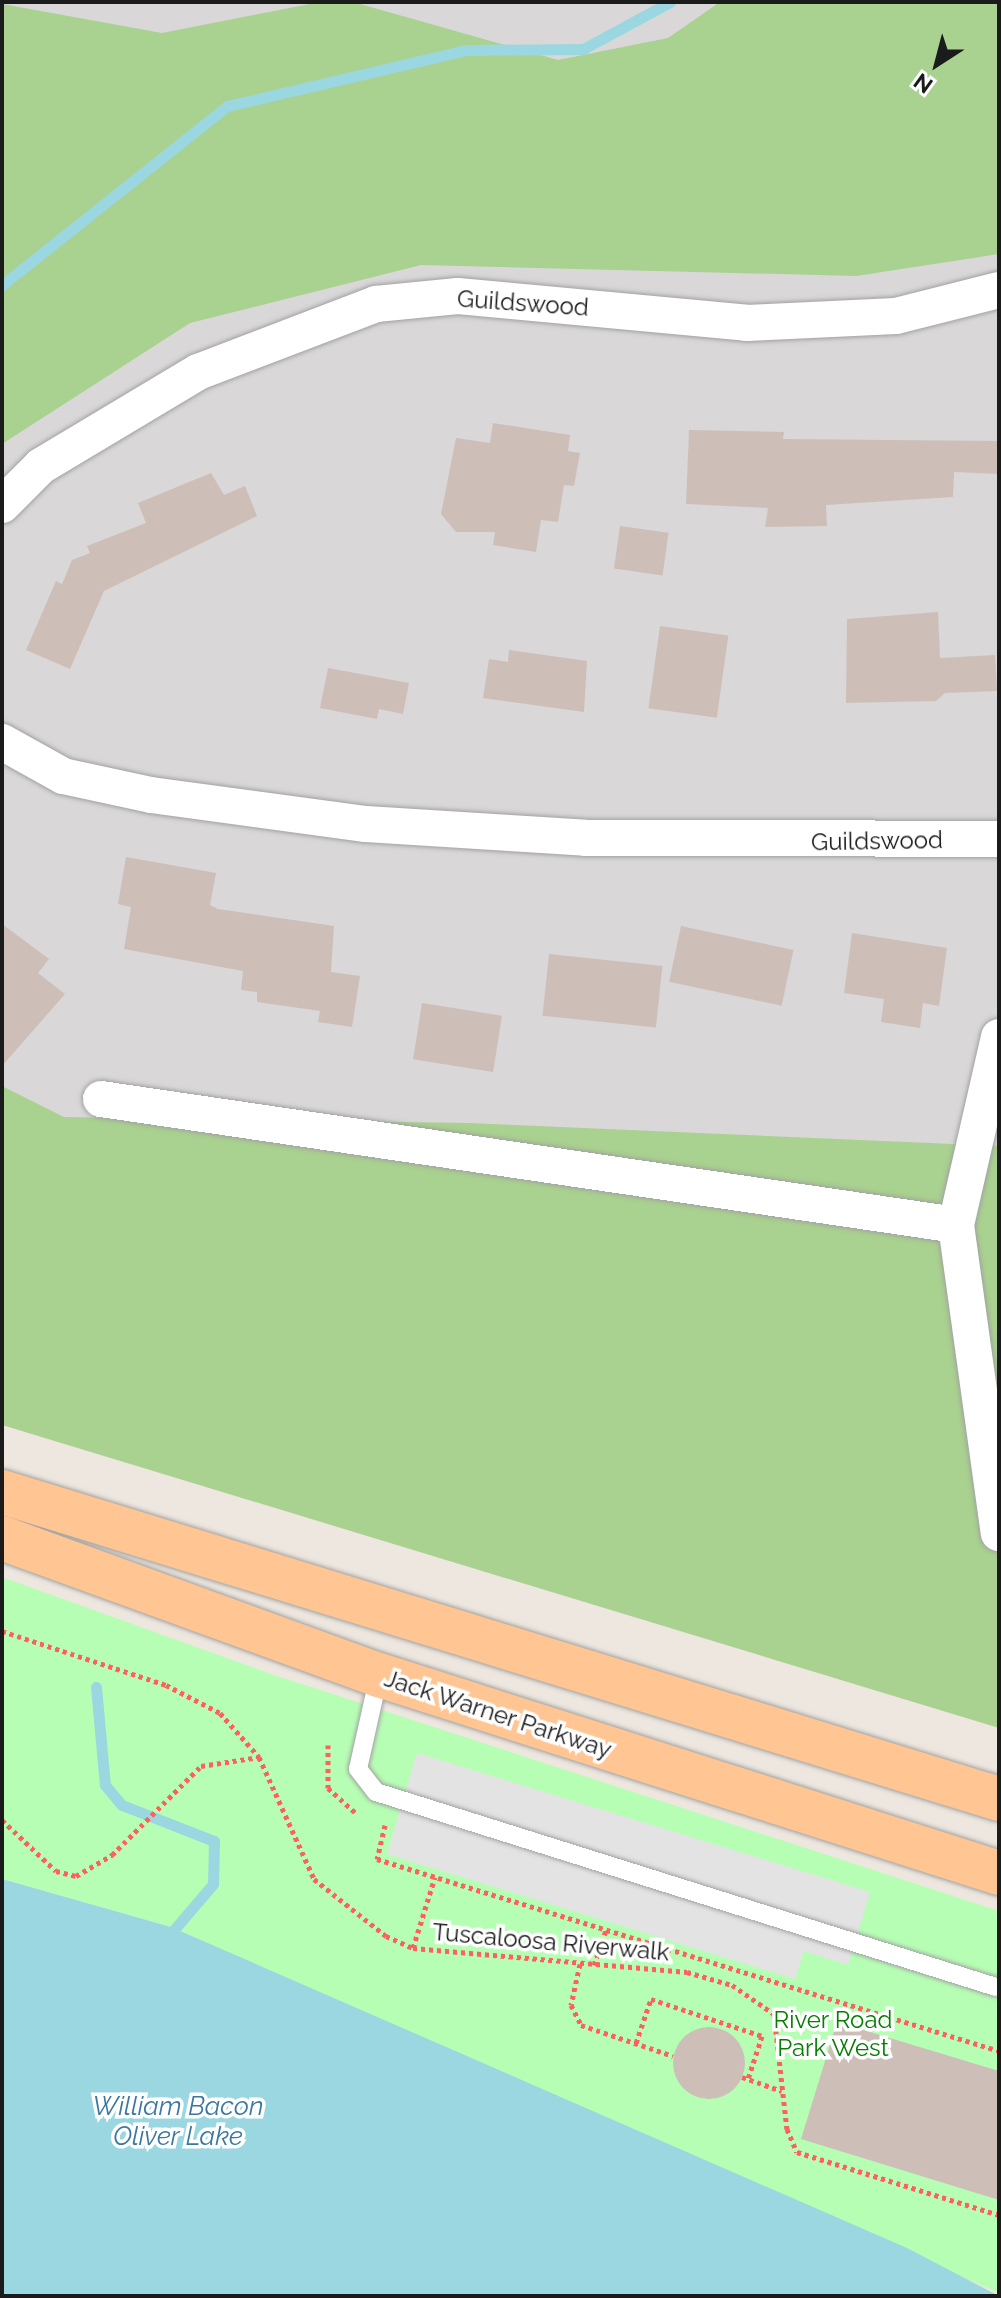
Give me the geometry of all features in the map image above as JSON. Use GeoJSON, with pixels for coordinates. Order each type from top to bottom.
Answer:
{"type":"FeatureCollection","features":[{"type":"Feature","properties":{"kind":"main road"},"geometry":{"type":"LineString","coordinates":[[2,1492],[999,1799]]}},
{"type":"Feature","properties":{"kind":"main road","name":"Jack Warner Parkway"},"geometry":{"type":"LineString","coordinates":[[2,1538],[379,1675],[999,1873]]}},
{"type":"Feature","properties":{"kind":"street","name":"Guildswood"},"geometry":{"type":"LineString","coordinates":[[2,505],[41,466],[198,372],[376,304],[458,296],[747,323],[896,316],[999,290]]}},
{"type":"Feature","properties":{"kind":"street","name":"Guildswood"},"geometry":{"type":"LineString","coordinates":[[2,742],[63,776],[151,795],[366,824],[586,838],[999,839]]}},
{"type":"Feature","properties":{"kind":"street"},"geometry":{"type":"LineString","coordinates":[[999,1037],[956,1225],[999,1533]]}},
{"type":"Feature","properties":{"kind":"street"},"geometry":{"type":"LineString","coordinates":[[101,1099],[956,1225]]}},
{"type":"Feature","properties":{"kind":"lane"},"geometry":{"type":"LineString","coordinates":[[379,1675],[358,1769],[376,1792],[998,1984]]}},
{"type":"Feature","properties":{"kind":"path","name":"Tuscaloosa Riverwalk"},"geometry":{"type":"LineString","coordinates":[[2,1631],[166,1685],[220,1713],[259,1757],[314,1879],[374,1928],[413,1948],[711,1978],[774,2014],[787,2129],[804,2157],[999,2215]]}},
{"type":"Feature","properties":{"kind":"path"},"geometry":{"type":"LineString","coordinates":[[328,1745],[324,1771],[333,1795],[344,1808],[386,1826],[377,1859],[999,2051]]}},
{"type":"Feature","properties":{"kind":"path"},"geometry":{"type":"LineString","coordinates":[[2,1820],[56,1871],[76,1876],[112,1855],[201,1766],[259,1757]]}},
{"type":"Feature","properties":{"kind":"path"},"geometry":{"type":"LineString","coordinates":[[413,1948],[435,1877]]}},
{"type":"Feature","properties":{"kind":"path"},"geometry":{"type":"LineString","coordinates":[[594,1965],[606,1930]]}},
{"type":"Feature","properties":{"kind":"path"},"geometry":{"type":"LineString","coordinates":[[580,1964],[571,2005],[581,2025],[673,2056]]}},
{"type":"Feature","properties":{"kind":"path"},"geometry":{"type":"LineString","coordinates":[[711,1978],[716,1964]]}},
{"type":"Feature","properties":{"kind":"path"},"geometry":{"type":"LineString","coordinates":[[636,2043],[651,1999],[762,2036],[745,2078],[782,2091]]}},
{"type":"Feature","properties":{"kind":"shaded area"},"geometry":{"type":"Polygon","coordinates":[[[2,2],[999,2],[999,1513],[2,1271],[2,2]]]}},
{"type":"Feature","properties":{"kind":"shaded area"},"geometry":{"type":"Polygon","coordinates":[[[417,1753],[870,1892],[848,1965],[804,1951],[795,1979],[387,1854],[417,1753]]]}},
{"type":"Feature","properties":{"kind":"green space"},"geometry":{"type":"Polygon","coordinates":[[[320,2],[353,2],[558,60],[668,38],[720,2],[999,2],[999,254],[856,276],[421,265],[190,323],[2,444],[2,4],[162,33],[320,2]]]}},
{"type":"Feature","properties":{"kind":"green space"},"geometry":{"type":"Polygon","coordinates":[[[2,1086],[64,1117],[468,1123],[999,1146],[999,1728],[2,1425],[2,1086]]]}},
{"type":"Feature","properties":{"kind":"green space","name":"River Road Park West"},"geometry":{"type":"Polygon","coordinates":[[[2,1577],[274,1675],[999,1911],[999,2293],[171,1927],[2,1879],[2,1577]]]}},
{"type":"Feature","properties":{"kind":"water","name":"William Bacon Oliver Lake"},"geometry":{"type":"Polygon","coordinates":[[[2,1879],[171,1927],[907,2248],[999,2296],[2,2296],[2,1879]]]}},
{"type":"Feature","properties":{"kind":"building"},"geometry":{"type":"Polygon","coordinates":[[[493,423],[570,435],[568,451],[580,453],[574,486],[564,485],[558,522],[541,520],[536,552],[493,545],[495,532],[456,532],[441,514],[456,438],[490,443],[493,423]]]}},
{"type":"Feature","properties":{"kind":"building"},"geometry":{"type":"Polygon","coordinates":[[[689,430],[784,432],[783,439],[999,441],[999,474],[954,472],[953,497],[826,505],[827,526],[765,527],[768,508],[686,504],[689,430]]]}},
{"type":"Feature","properties":{"kind":"building"},"geometry":{"type":"Polygon","coordinates":[[[211,473],[224,495],[245,486],[257,516],[104,591],[70,669],[26,650],[56,581],[62,584],[72,560],[90,553],[87,546],[146,523],[138,503],[211,473]]]}},
{"type":"Feature","properties":{"kind":"building"},"geometry":{"type":"Polygon","coordinates":[[[620,526],[669,533],[663,575],[614,569],[620,526]]]}},
{"type":"Feature","properties":{"kind":"building"},"geometry":{"type":"Polygon","coordinates":[[[938,612],[940,658],[995,655],[997,691],[945,693],[936,701],[846,703],[847,619],[938,612]]]}},
{"type":"Feature","properties":{"kind":"building"},"geometry":{"type":"Polygon","coordinates":[[[660,626],[728,636],[717,718],[648,708],[660,626]]]}},
{"type":"Feature","properties":{"kind":"building"},"geometry":{"type":"Polygon","coordinates":[[[509,650],[587,661],[584,712],[483,698],[489,659],[508,662],[509,650]]]}},
{"type":"Feature","properties":{"kind":"building"},"geometry":{"type":"Polygon","coordinates":[[[328,668],[409,683],[403,714],[379,709],[377,719],[320,708],[328,668]]]}},
{"type":"Feature","properties":{"kind":"building"},"geometry":{"type":"Polygon","coordinates":[[[126,857],[216,873],[210,905],[218,909],[334,926],[331,972],[360,976],[352,1027],[318,1022],[320,1011],[257,1002],[257,992],[241,990],[243,971],[124,949],[131,907],[118,904],[126,857]]]}},
{"type":"Feature","properties":{"kind":"building"},"geometry":{"type":"Polygon","coordinates":[[[2,924],[49,959],[38,973],[65,994],[2,1066],[2,924]]]}},
{"type":"Feature","properties":{"kind":"building"},"geometry":{"type":"Polygon","coordinates":[[[681,926],[793,950],[782,1006],[669,982],[681,926]]]}},
{"type":"Feature","properties":{"kind":"building"},"geometry":{"type":"Polygon","coordinates":[[[852,933],[947,948],[939,1006],[923,1003],[920,1028],[881,1022],[884,999],[844,993],[852,933]]]}},
{"type":"Feature","properties":{"kind":"building"},"geometry":{"type":"Polygon","coordinates":[[[549,954],[662,966],[656,1028],[543,1016],[549,954]]]}},
{"type":"Feature","properties":{"kind":"building"},"geometry":{"type":"Polygon","coordinates":[[[422,1003],[502,1016],[493,1072],[413,1059],[422,1003]]]}},
{"type":"Feature","properties":{"kind":"building"},"geometry":{"type":"Polygon","coordinates":[[[837,2022],[999,2071],[999,2200],[801,2139],[837,2022]]]}},
{"type":"Feature","properties":{"kind":"building"},"geometry":{"type":"Polygon","coordinates":[[[709,2027],[729,2033],[739,2043],[745,2063],[739,2083],[729,2093],[709,2099],[689,2093],[679,2083],[673,2063],[679,2043],[689,2033],[709,2027]]]}},
{"type":"Feature","properties":{"kind":"waterway"},"geometry":{"type":"LineString","coordinates":[[2,285],[227,106],[465,50],[583,49],[670,2]]}},
{"type":"Feature","properties":{"kind":"waterway"},"geometry":{"type":"LineString","coordinates":[[96,1687],[105,1785],[122,1805],[214,1841],[213,1884],[166,1939]]}}]}
